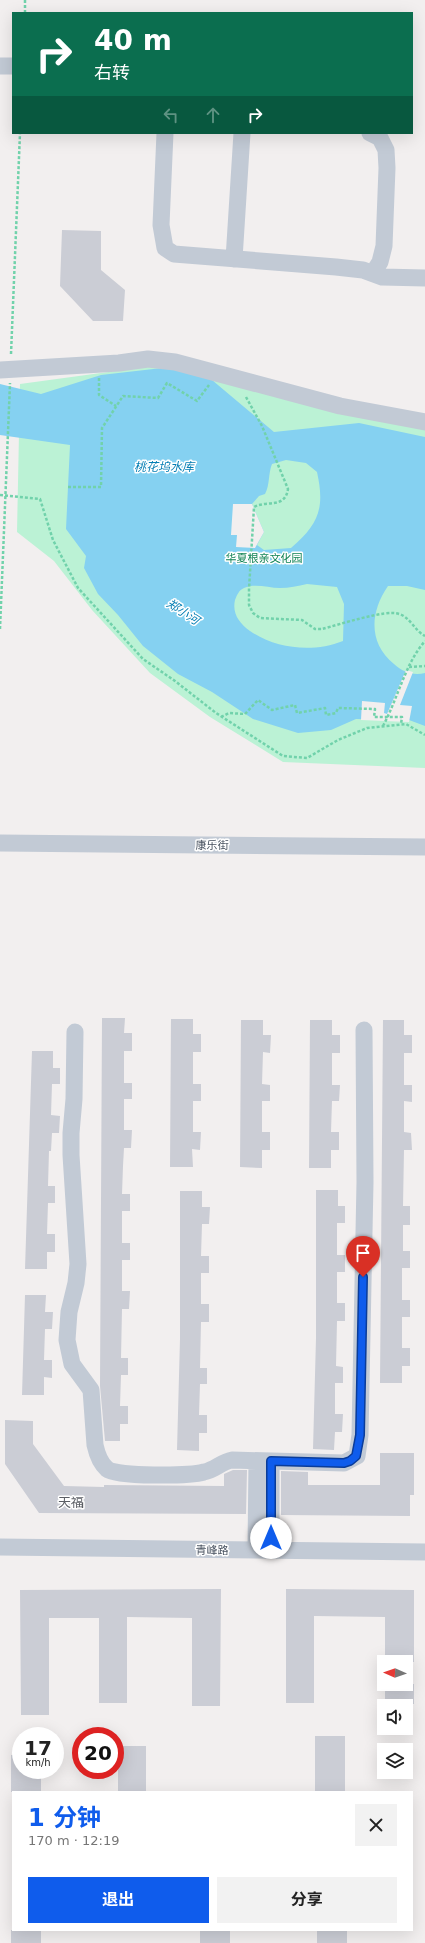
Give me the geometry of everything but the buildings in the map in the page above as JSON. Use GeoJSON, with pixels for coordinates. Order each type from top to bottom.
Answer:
{"type":"FeatureCollection","features":[{"type":"Feature","properties":{"kind":"street"},"geometry":{"type":"LineString","coordinates":[[0,66],[12,66]]}},
{"type":"Feature","properties":{"kind":"street"},"geometry":{"type":"LineString","coordinates":[[164,134],[161,225],[165,248],[174,254],[336,267],[363,270],[382,277],[425,278]]}},
{"type":"Feature","properties":{"kind":"street"},"geometry":{"type":"LineString","coordinates":[[234,259],[242,134]]}},
{"type":"Feature","properties":{"kind":"street"},"geometry":{"type":"LineString","coordinates":[[372,134],[380,138],[386,150],[387,168],[384,246],[380,262],[373,274]]}},
{"type":"Feature","properties":{"kind":"street"},"geometry":{"type":"LineString","coordinates":[[7,372],[148,359],[175,362],[340,406],[425,422]]}},
{"type":"Feature","properties":{"kind":"street","name":"康乐街"},"geometry":{"type":"LineString","coordinates":[[0,843],[425,847]]}},
{"type":"Feature","properties":{"kind":"street"},"geometry":{"type":"LineString","coordinates":[[75,1032],[71,1155],[78,1264],[76,1283],[69,1312],[67,1340],[72,1364],[91,1390],[94,1438],[97,1454],[108,1470],[119,1474],[191,1474],[205,1472],[226,1461],[344,1463],[350,1461],[356,1456],[359,1448],[365,1182],[364,1030]]}},
{"type":"Feature","properties":{"kind":"street"},"geometry":{"type":"LineString","coordinates":[[263,1550],[264,1461]]}},
{"type":"Feature","properties":{"kind":"street","name":"青峰路"},"geometry":{"type":"LineString","coordinates":[[0,1547],[425,1552]]}},
{"type":"Feature","properties":{"kind":"path"},"geometry":{"type":"LineString","coordinates":[[25,12],[26,0]]}},
{"type":"Feature","properties":{"kind":"path"},"geometry":{"type":"LineString","coordinates":[[0,629],[8,441],[7,372],[20,134]]}},
{"type":"Feature","properties":{"kind":"path"},"geometry":{"type":"LineString","coordinates":[[99,364],[99,395],[116,406]]}},
{"type":"Feature","properties":{"kind":"path"},"geometry":{"type":"LineString","coordinates":[[68,487],[100,487],[102,428],[123,396],[158,398],[167,383],[197,401],[213,380]]}},
{"type":"Feature","properties":{"kind":"path"},"geometry":{"type":"LineString","coordinates":[[242,393],[250,403],[262,426],[288,489],[287,496],[283,500],[254,507],[249,589],[249,605],[253,613],[260,618],[302,620],[315,628],[342,625],[386,614],[399,614],[406,618],[420,634],[425,636]]}},
{"type":"Feature","properties":{"kind":"path"},"geometry":{"type":"LineString","coordinates":[[0,495],[40,499],[53,540],[78,588],[143,660],[221,717],[283,756],[307,758],[338,740],[367,728],[406,724],[425,735]]}},
{"type":"Feature","properties":{"kind":"path"},"geometry":{"type":"LineString","coordinates":[[383,726],[416,652],[425,641]]}},
{"type":"Feature","properties":{"kind":"path"},"geometry":{"type":"LineString","coordinates":[[410,667],[425,666]]}},
{"type":"Feature","properties":{"kind":"path"},"geometry":{"type":"LineString","coordinates":[[221,717],[229,713],[245,714],[258,700],[272,710],[295,705],[297,714],[324,708],[326,715],[336,713],[338,708],[375,709],[374,717],[402,717],[401,724]]}},
{"type":"Feature","properties":{"kind":"green space","name":"桃花坞水库"},"geometry":{"type":"Polygon","coordinates":[[[167,364],[425,430],[425,768],[283,762],[210,717],[150,673],[92,610],[54,561],[17,532],[20,384],[167,364]]]}},
{"type":"Feature","properties":{"kind":"water","name":"桃花坞水库"},"geometry":{"type":"Polygon","coordinates":[[[171,367],[212,380],[274,432],[359,423],[425,437],[425,590],[407,586],[388,586],[378,606],[374,627],[380,647],[394,664],[408,673],[425,673],[425,726],[409,720],[356,719],[331,730],[298,733],[253,719],[212,692],[178,674],[143,646],[118,615],[98,594],[84,568],[86,556],[66,529],[70,445],[0,435],[0,384],[41,394],[101,375],[171,367]],[[286,460],[272,464],[268,487],[265,494],[259,496],[252,504],[264,532],[257,545],[264,550],[291,548],[314,523],[320,506],[317,472],[306,463],[286,460]],[[307,584],[283,588],[257,586],[244,588],[239,591],[235,600],[234,605],[237,617],[250,631],[271,642],[283,645],[307,648],[331,645],[343,641],[344,604],[337,587],[307,584]]]}},
{"type":"Feature","properties":{"kind":"pier"},"geometry":{"type":"Polygon","coordinates":[[[233,504],[252,504],[264,532],[255,548],[236,547],[237,535],[231,535],[233,504]]]}},
{"type":"Feature","properties":{"kind":"pier"},"geometry":{"type":"Polygon","coordinates":[[[406,670],[413,672],[400,705],[412,706],[409,722],[361,720],[362,701],[385,703],[384,713],[387,714],[406,670]]]}},
{"type":"Feature","properties":{"kind":"district","name":"天福"},"geometry":{"type":"Point","coordinates":[71,1502]}},
{"type":"Feature","properties":{"kind":"route"},"geometry":{"type":"LineString","coordinates":[[271,1538],[271,1461],[344,1463],[350,1461],[356,1456],[359,1448],[363,1277]]}},
{"type":"Feature","properties":{"kind":"park label","name":"华夏根亲文化园"},"geometry":{"type":"Point","coordinates":[264,558]}},
{"type":"Feature","properties":{"kind":"water label","name":"郑小河"},"geometry":{"type":"Point","coordinates":[183,612]}}]}
